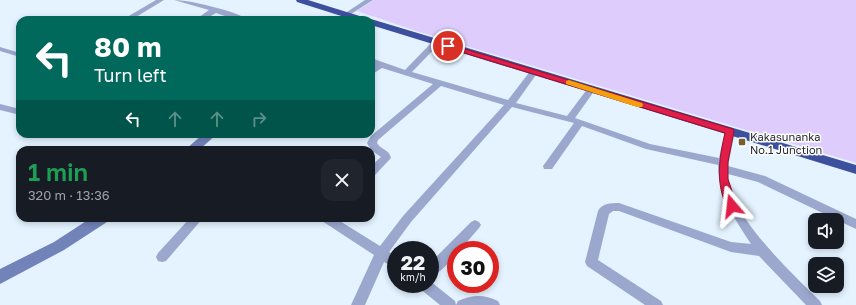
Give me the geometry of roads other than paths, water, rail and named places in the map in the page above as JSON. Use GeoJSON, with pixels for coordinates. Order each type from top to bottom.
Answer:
{"type":"FeatureCollection","features":[{"type":"Feature","properties":{"kind":"highway"},"geometry":{"type":"LineString","coordinates":[[300,0],[347,16]]}},
{"type":"Feature","properties":{"kind":"highway"},"geometry":{"type":"LineString","coordinates":[[375,23],[856,170]]}},
{"type":"Feature","properties":{"kind":"street"},"geometry":{"type":"LineString","coordinates":[[133,16],[161,0]]}},
{"type":"Feature","properties":{"kind":"street"},"geometry":{"type":"LineString","coordinates":[[177,0],[232,16]]}},
{"type":"Feature","properties":{"kind":"street"},"geometry":{"type":"LineString","coordinates":[[351,16],[370,0]]}},
{"type":"Feature","properties":{"kind":"street"},"geometry":{"type":"LineString","coordinates":[[205,16],[215,10]]}},
{"type":"Feature","properties":{"kind":"street"},"geometry":{"type":"LineString","coordinates":[[407,72],[436,43]]}},
{"type":"Feature","properties":{"kind":"street"},"geometry":{"type":"LineString","coordinates":[[0,49],[16,54]]}},
{"type":"Feature","properties":{"kind":"street"},"geometry":{"type":"LineString","coordinates":[[375,62],[439,83],[510,104],[580,122],[635,143],[723,166],[761,179],[856,224]]}},
{"type":"Feature","properties":{"kind":"street"},"geometry":{"type":"LineString","coordinates":[[375,69],[381,64]]}},
{"type":"Feature","properties":{"kind":"street"},"geometry":{"type":"LineString","coordinates":[[358,305],[381,254],[407,219],[510,104],[534,72]]}},
{"type":"Feature","properties":{"kind":"street"},"geometry":{"type":"LineString","coordinates":[[375,137],[439,83]]}},
{"type":"Feature","properties":{"kind":"street"},"geometry":{"type":"LineString","coordinates":[[569,120],[591,90]]}},
{"type":"Feature","properties":{"kind":"street"},"geometry":{"type":"LineString","coordinates":[[0,107],[16,111]]}},
{"type":"Feature","properties":{"kind":"street"},"geometry":{"type":"LineString","coordinates":[[548,166],[580,122]]}},
{"type":"Feature","properties":{"kind":"street"},"geometry":{"type":"LineString","coordinates":[[730,131],[723,166],[724,179],[732,206],[762,252],[815,305]]}},
{"type":"Feature","properties":{"kind":"street"},"geometry":{"type":"LineString","coordinates":[[196,146],[206,138]]}},
{"type":"Feature","properties":{"kind":"street"},"geometry":{"type":"LineString","coordinates":[[375,148],[385,154],[386,158],[375,168]]}},
{"type":"Feature","properties":{"kind":"street"},"geometry":{"type":"LineString","coordinates":[[656,305],[591,262],[604,211],[611,206],[619,207],[731,247],[762,252]]}},
{"type":"Feature","properties":{"kind":"street"},"geometry":{"type":"LineString","coordinates":[[0,277],[59,246],[96,222]]}},
{"type":"Feature","properties":{"kind":"street"},"geometry":{"type":"LineString","coordinates":[[162,257],[193,222]]}},
{"type":"Feature","properties":{"kind":"street"},"geometry":{"type":"LineString","coordinates":[[332,222],[387,258]]}},
{"type":"Feature","properties":{"kind":"street"},"geometry":{"type":"LineString","coordinates":[[439,264],[475,225]]}},
{"type":"Feature","properties":{"kind":"street"},"geometry":{"type":"LineString","coordinates":[[435,293],[450,305]]}},
{"type":"Feature","properties":{"kind":"street"},"geometry":{"type":"LineString","coordinates":[[463,305],[477,300],[485,301],[493,305]]}},
{"type":"Feature","properties":{"kind":"place","name":"Kakasunanka No.1 Junction"},"geometry":{"type":"Point","coordinates":[742,142]}}]}
